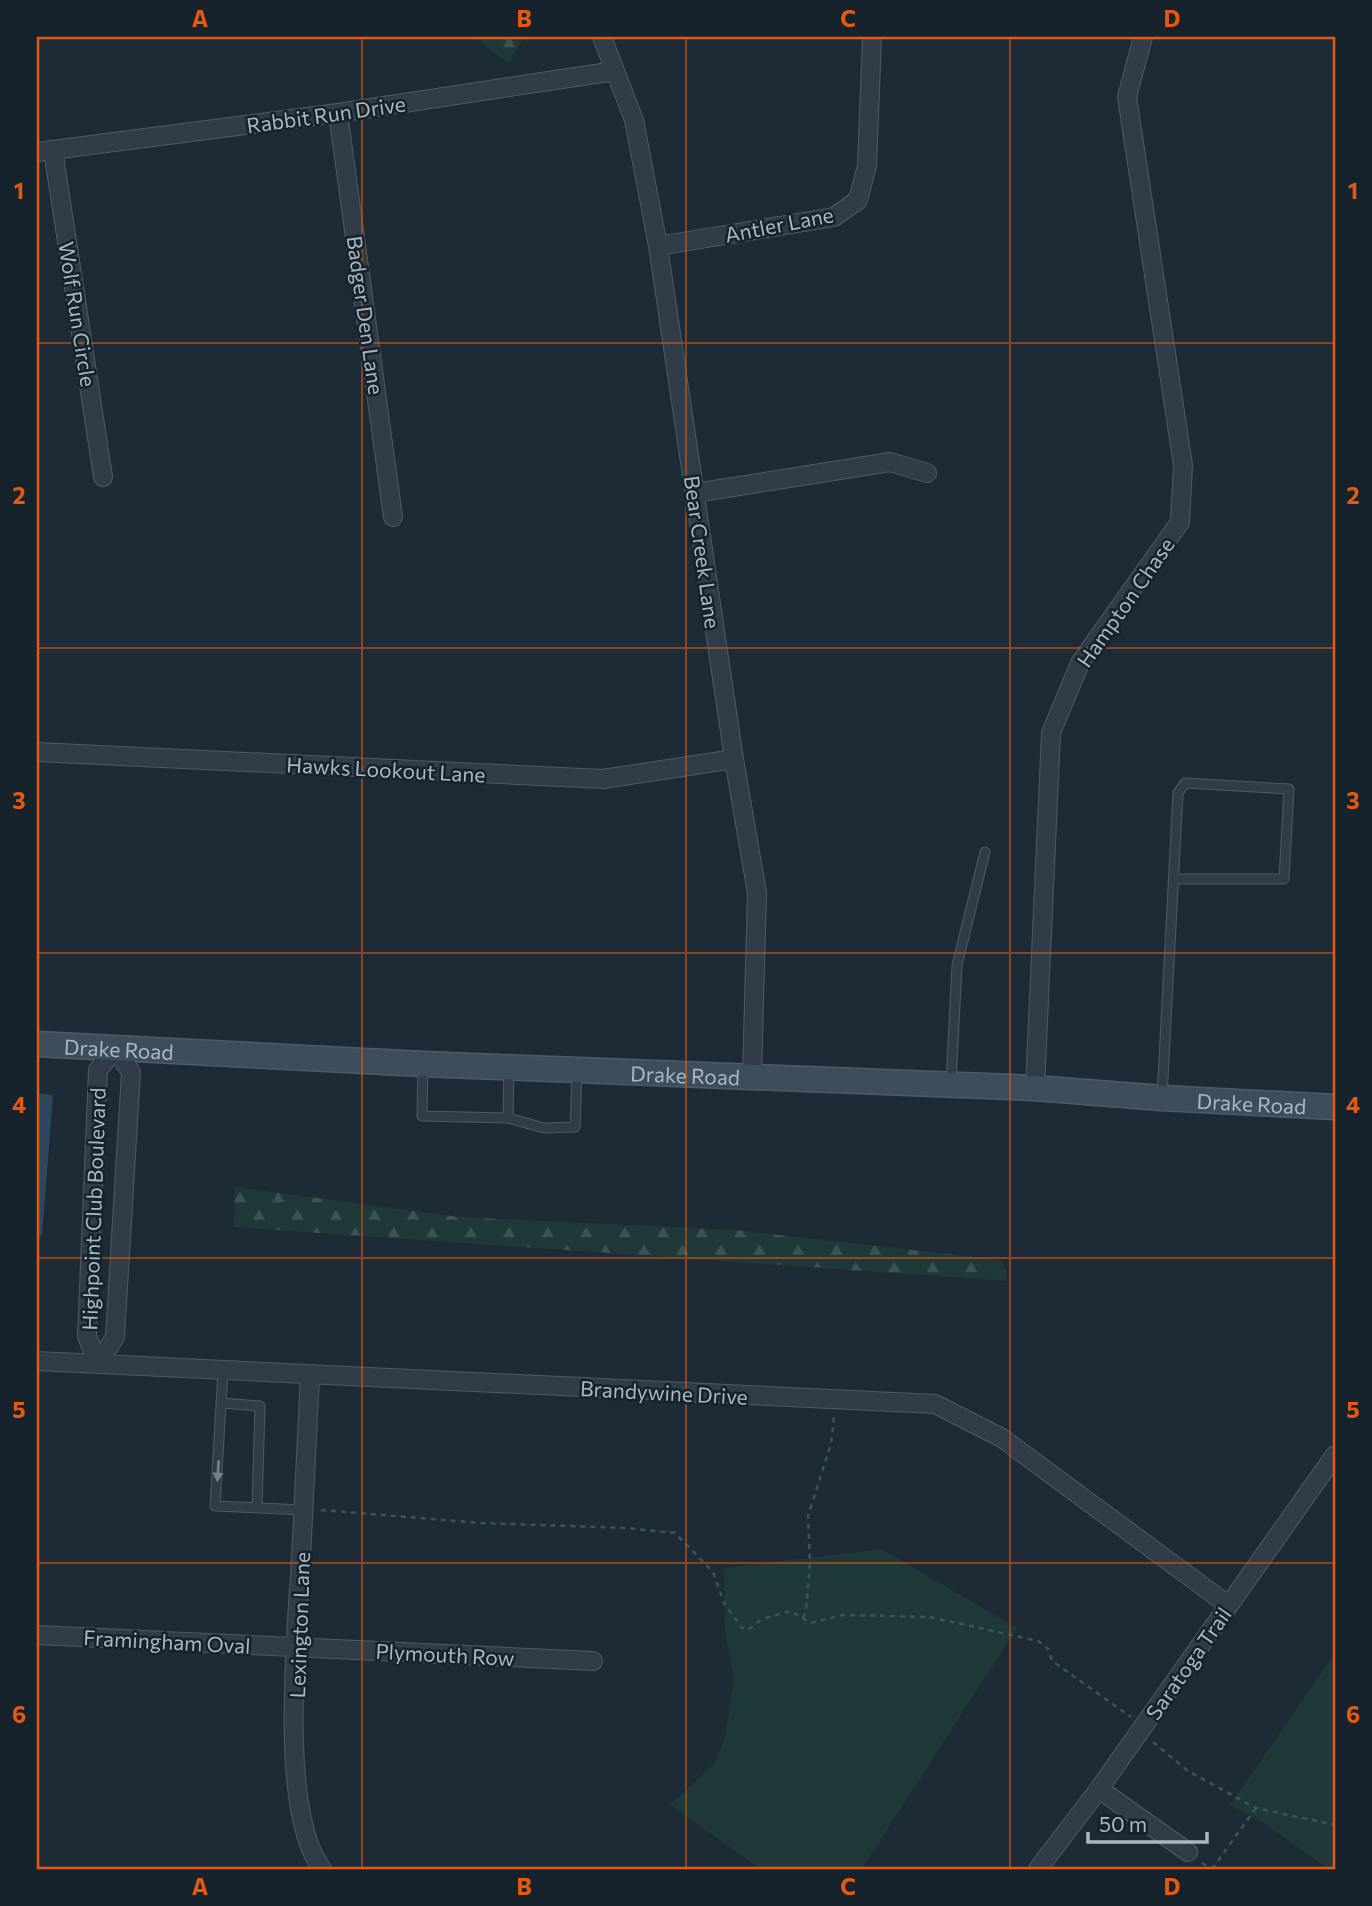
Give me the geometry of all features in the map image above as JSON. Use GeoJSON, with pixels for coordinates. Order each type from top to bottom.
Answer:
{"type":"FeatureCollection","features":[{"type":"Feature","properties":{"kind":"street","name":"Bear Creek Lane"},"geometry":{"type":"LineString","coordinates":[[603,37],[634,120],[659,246],[734,759],[757,893],[752,1075]]}},
{"type":"Feature","properties":{"kind":"street","name":"Antler Lane"},"geometry":{"type":"LineString","coordinates":[[659,246],[834,217],[858,200],[867,166],[872,37]]}},
{"type":"Feature","properties":{"kind":"street","name":"Hampton Chase"},"geometry":{"type":"LineString","coordinates":[[1035,1088],[1051,733],[1080,663],[1180,522],[1184,465],[1127,97],[1143,37]]}},
{"type":"Feature","properties":{"kind":"street","name":"Rabbit Run Drive"},"geometry":{"type":"LineString","coordinates":[[45,151],[338,113],[615,71]]}},
{"type":"Feature","properties":{"kind":"street","name":"Badger Den Lane"},"geometry":{"type":"LineString","coordinates":[[338,113],[393,517]]}},
{"type":"Feature","properties":{"kind":"street","name":"Wolf Run Circle"},"geometry":{"type":"LineString","coordinates":[[45,151],[103,477]]}},
{"type":"Feature","properties":{"kind":"street"},"geometry":{"type":"LineString","coordinates":[[695,493],[890,462],[927,473]]}},
{"type":"Feature","properties":{"kind":"street","name":"Hawks Lookout Lane"},"geometry":{"type":"LineString","coordinates":[[37,752],[603,779],[734,759]]}},
{"type":"Feature","properties":{"kind":"street","name":"Drake Road"},"geometry":{"type":"LineString","coordinates":[[37,1044],[423,1064],[1035,1088],[1335,1107]]}},
{"type":"Feature","properties":{"kind":"street","name":"Highpoint Club Boulevard"},"geometry":{"type":"LineString","coordinates":[[116,1049],[131,1072],[115,1337],[98,1364],[87,1336],[98,1070],[116,1049]]}},
{"type":"Feature","properties":{"kind":"street","name":"Brandywine Drive"},"geometry":{"type":"LineString","coordinates":[[37,1361],[935,1404],[1002,1438],[1228,1605]]}},
{"type":"Feature","properties":{"kind":"street","name":"Lexington Lane"},"geometry":{"type":"LineString","coordinates":[[310,1376],[296,1647],[294,1769],[302,1819],[322,1869]]}},
{"type":"Feature","properties":{"kind":"street","name":"Saratoga Trail"},"geometry":{"type":"LineString","coordinates":[[1038,1869],[1099,1789],[1335,1455]]}},
{"type":"Feature","properties":{"kind":"street","name":"Framingham Oval"},"geometry":{"type":"LineString","coordinates":[[37,1635],[296,1647]]}},
{"type":"Feature","properties":{"kind":"street","name":"Plymouth Row"},"geometry":{"type":"LineString","coordinates":[[296,1647],[593,1661]]}},
{"type":"Feature","properties":{"kind":"street"},"geometry":{"type":"LineString","coordinates":[[1099,1789],[1188,1852]]}},
{"type":"Feature","properties":{"kind":"lane"},"geometry":{"type":"LineString","coordinates":[[1162,1098],[1170,901],[1174,879],[1178,793],[1185,783],[1289,789],[1284,879],[1174,879]]}},
{"type":"Feature","properties":{"kind":"lane"},"geometry":{"type":"LineString","coordinates":[[950,1084],[957,965],[985,852]]}},
{"type":"Feature","properties":{"kind":"lane"},"geometry":{"type":"LineString","coordinates":[[423,1064],[422,1116],[508,1118],[544,1128],[575,1126],[577,1069]]}},
{"type":"Feature","properties":{"kind":"lane"},"geometry":{"type":"LineString","coordinates":[[508,1118],[509,1067]]}},
{"type":"Feature","properties":{"kind":"lane"},"geometry":{"type":"LineString","coordinates":[[223,1371],[215,1506],[304,1510]]}},
{"type":"Feature","properties":{"kind":"lane"},"geometry":{"type":"LineString","coordinates":[[222,1403],[260,1406],[257,1508]]}},
{"type":"Feature","properties":{"kind":"path"},"geometry":{"type":"LineString","coordinates":[[803,1619],[810,1563],[808,1516],[831,1444],[836,1399]]}},
{"type":"Feature","properties":{"kind":"path"},"geometry":{"type":"LineString","coordinates":[[304,1510],[676,1533],[713,1573],[724,1603],[742,1628],[749,1629],[762,1619],[791,1611],[810,1623],[843,1615],[930,1617],[1038,1641],[1048,1649],[1052,1661],[1132,1718]]}},
{"type":"Feature","properties":{"kind":"path"},"geometry":{"type":"LineString","coordinates":[[1149,1737],[1188,1771],[1256,1808],[1335,1825]]}},
{"type":"Feature","properties":{"kind":"path"},"geometry":{"type":"LineString","coordinates":[[1212,1869],[1256,1808]]}},
{"type":"Feature","properties":{"kind":"green space"},"geometry":{"type":"Polygon","coordinates":[[[474,37],[524,37],[508,63],[474,37]]]}},
{"type":"Feature","properties":{"kind":"green space"},"geometry":{"type":"Polygon","coordinates":[[[235,1187],[459,1217],[735,1230],[1002,1260],[1008,1281],[234,1227],[235,1187]]]}},
{"type":"Feature","properties":{"kind":"green space"},"geometry":{"type":"Polygon","coordinates":[[[882,1549],[1017,1628],[862,1869],[760,1869],[670,1805],[714,1764],[725,1738],[734,1679],[725,1632],[724,1568],[882,1549]]]}},
{"type":"Feature","properties":{"kind":"green space"},"geometry":{"type":"Polygon","coordinates":[[[1335,1653],[1335,1869],[1328,1869],[1262,1822],[1230,1805],[1335,1653]]]}},
{"type":"Feature","properties":{"kind":"water"},"geometry":{"type":"Polygon","coordinates":[[[37,1093],[53,1095],[42,1235],[37,1236],[37,1093]]]}}]}
